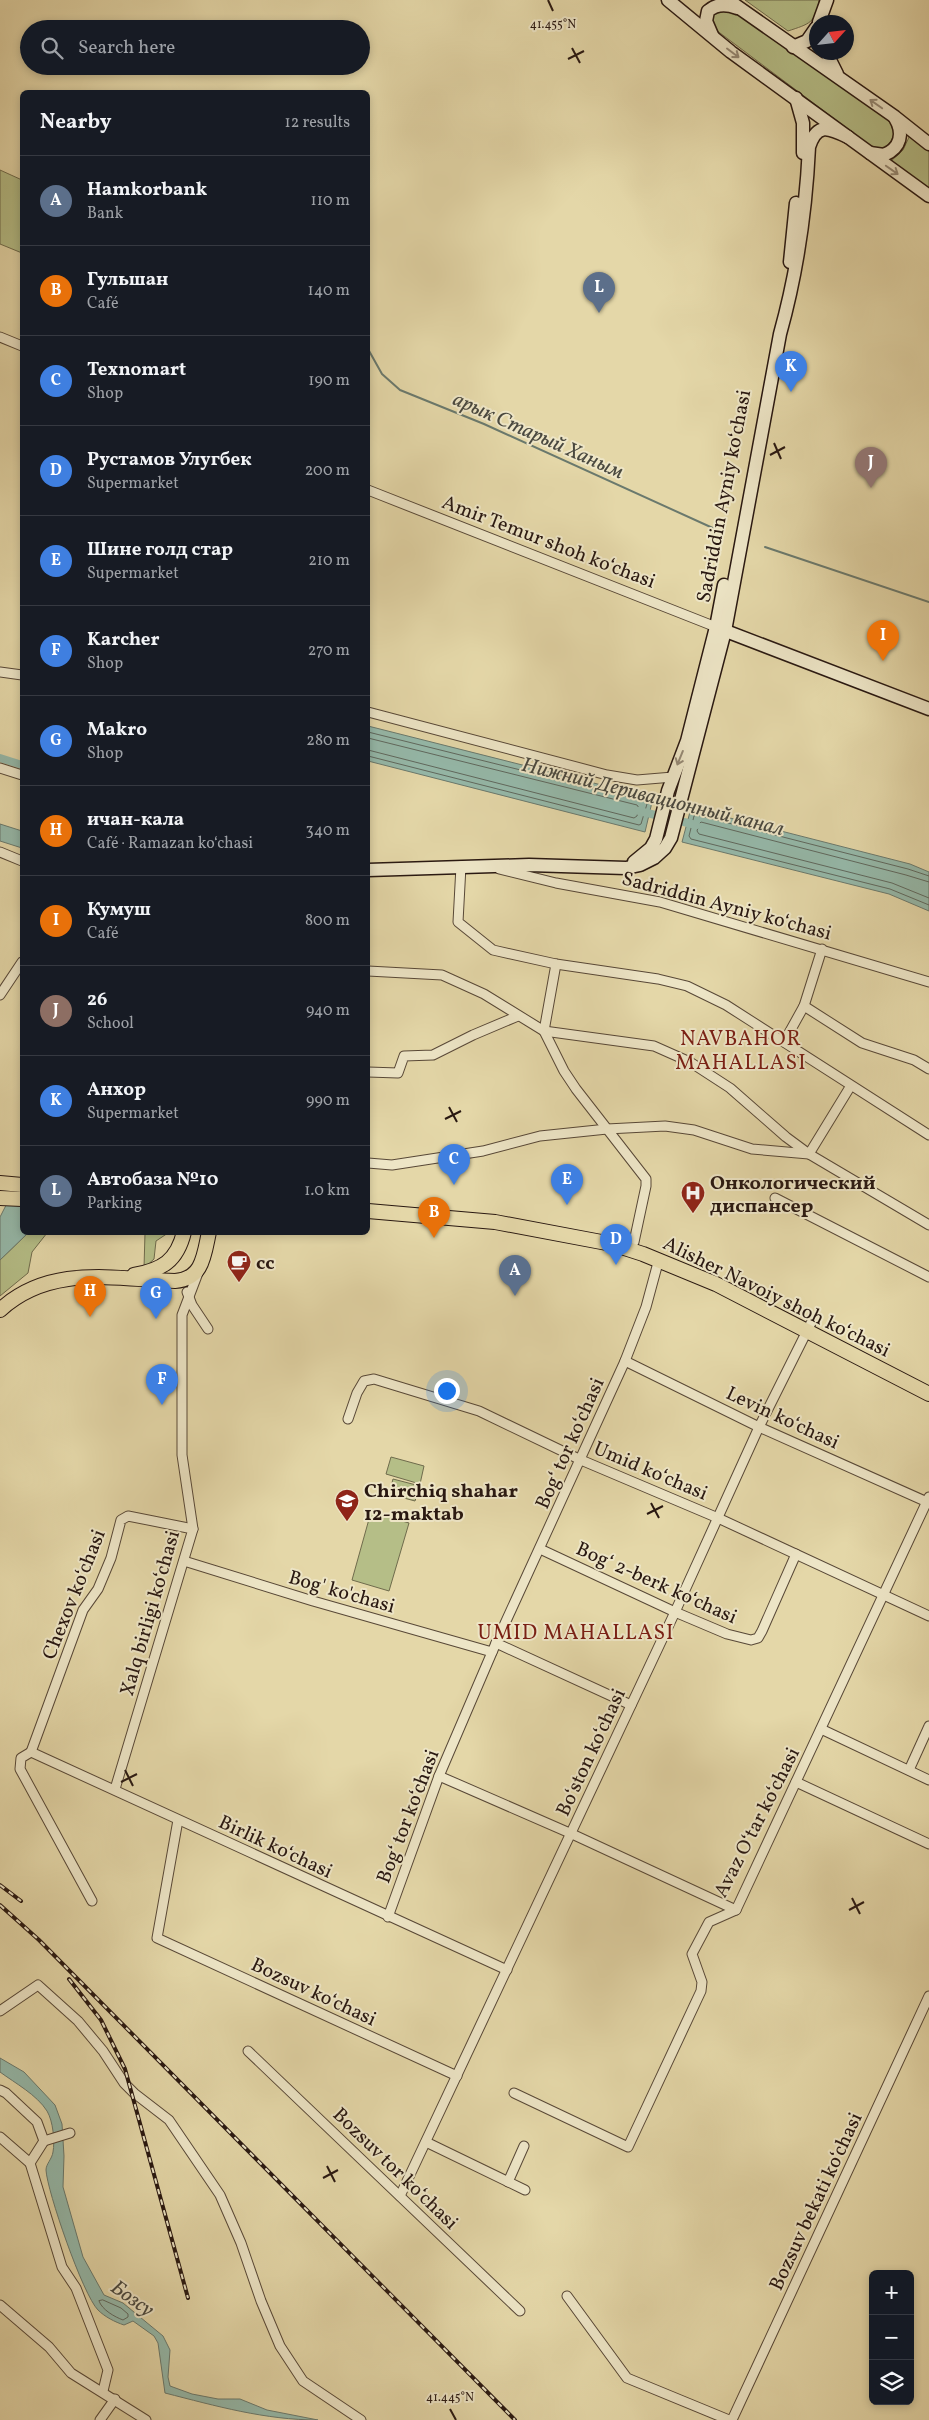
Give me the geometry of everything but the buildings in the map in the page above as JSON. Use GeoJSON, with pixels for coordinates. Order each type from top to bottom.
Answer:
{"type":"FeatureCollection","features":[{"type":"Feature","properties":{"kind":"main road"},"geometry":{"type":"LineString","coordinates":[[668,0],[718,41],[929,196]]}},
{"type":"Feature","properties":{"kind":"main road"},"geometry":{"type":"LineString","coordinates":[[728,0],[895,117],[929,144]]}},
{"type":"Feature","properties":{"kind":"main road"},"geometry":{"type":"LineString","coordinates":[[822,15],[828,0]]}},
{"type":"Feature","properties":{"kind":"main road"},"geometry":{"type":"LineString","coordinates":[[826,15],[828,0]]}},
{"type":"Feature","properties":{"kind":"main road"},"geometry":{"type":"LineString","coordinates":[[718,41],[710,33],[706,25],[708,11],[715,6],[723,4],[742,11]]}},
{"type":"Feature","properties":{"kind":"main road"},"geometry":{"type":"LineString","coordinates":[[793,47],[807,41],[809,38]]}},
{"type":"Feature","properties":{"kind":"main road"},"geometry":{"type":"LineString","coordinates":[[829,60],[832,67],[844,82]]}},
{"type":"Feature","properties":{"kind":"main road","name":"Sadriddin Ayniy ko‘chasi"},"geometry":{"type":"LineString","coordinates":[[610,868],[625,866],[639,858],[652,846],[657,835],[668,791],[687,741],[720,629],[773,332],[790,264],[791,238],[803,148],[802,115],[796,98]]}},
{"type":"Feature","properties":{"kind":"main road"},"geometry":{"type":"LineString","coordinates":[[867,152],[884,155],[897,146],[900,132],[895,117]]}},
{"type":"Feature","properties":{"kind":"main road","name":"Sadriddin Ayniy ko‘chasi"},"geometry":{"type":"LineString","coordinates":[[370,870],[461,866],[630,868],[647,862],[665,848],[671,838],[683,793],[720,629],[780,334],[796,268],[809,147],[815,133],[822,129],[833,130],[848,138]]}},
{"type":"Feature","properties":{"kind":"main road","name":"Amir Temur shoh ko‘chasi"},"geometry":{"type":"LineString","coordinates":[[720,629],[929,709]]}},
{"type":"Feature","properties":{"kind":"main road"},"geometry":{"type":"LineString","coordinates":[[0,1183],[20,1185]]}},
{"type":"Feature","properties":{"kind":"main road"},"geometry":{"type":"LineString","coordinates":[[0,1198],[20,1199]]}},
{"type":"Feature","properties":{"kind":"main road","name":"Alisher Navoiy shoh koʻchasi"},"geometry":{"type":"LineString","coordinates":[[370,1201],[420,1204],[544,1221],[634,1242],[662,1251],[718,1276],[929,1394]]}},
{"type":"Feature","properties":{"kind":"main road","name":"Alisher Navoiy shoh koʻchasi"},"geometry":{"type":"LineString","coordinates":[[370,1210],[447,1216],[542,1230],[612,1244],[659,1259],[929,1383]]}},
{"type":"Feature","properties":{"kind":"main road"},"geometry":{"type":"LineString","coordinates":[[0,1310],[25,1292],[58,1279],[85,1276],[182,1280],[193,1276],[201,1268],[209,1235]]}},
{"type":"Feature","properties":{"kind":"main road"},"geometry":{"type":"LineString","coordinates":[[182,1238],[180,1270],[182,1280]]}},
{"type":"Feature","properties":{"kind":"main road"},"geometry":{"type":"LineString","coordinates":[[117,1278],[157,1268],[168,1261],[182,1238]]}},
{"type":"Feature","properties":{"kind":"street"},"geometry":{"type":"LineString","coordinates":[[0,336],[20,345]]}},
{"type":"Feature","properties":{"kind":"street","name":"Amir Temur shoh ko‘chasi"},"geometry":{"type":"LineString","coordinates":[[370,491],[720,629]]}},
{"type":"Feature","properties":{"kind":"street"},"geometry":{"type":"LineString","coordinates":[[0,672],[20,675]]}},
{"type":"Feature","properties":{"kind":"street"},"geometry":{"type":"LineString","coordinates":[[370,713],[608,775],[637,780],[673,777]]}},
{"type":"Feature","properties":{"kind":"street"},"geometry":{"type":"LineString","coordinates":[[0,768],[20,773]]}},
{"type":"Feature","properties":{"kind":"street"},"geometry":{"type":"LineString","coordinates":[[0,852],[20,860]]}},
{"type":"Feature","properties":{"kind":"street"},"geometry":{"type":"LineString","coordinates":[[461,866],[458,922],[493,950],[556,964],[658,979],[687,986],[726,1005],[850,1087],[929,1136]]}},
{"type":"Feature","properties":{"kind":"street","name":"Sadriddin Ayniy ko‘chasi"},"geometry":{"type":"LineString","coordinates":[[483,866],[556,883],[660,902],[929,982]]}},
{"type":"Feature","properties":{"kind":"street"},"geometry":{"type":"LineString","coordinates":[[784,1042],[804,1006],[822,949]]}},
{"type":"Feature","properties":{"kind":"street"},"geometry":{"type":"LineString","coordinates":[[556,964],[544,1031],[564,1071],[646,1179],[634,1242]]}},
{"type":"Feature","properties":{"kind":"street"},"geometry":{"type":"LineString","coordinates":[[0,995],[20,965]]}},
{"type":"Feature","properties":{"kind":"street"},"geometry":{"type":"LineString","coordinates":[[370,970],[442,975],[484,994],[544,1031],[654,1046],[690,1062],[730,1088],[786,1137],[809,1154],[929,1226]]}},
{"type":"Feature","properties":{"kind":"street"},"geometry":{"type":"LineString","coordinates":[[804,1006],[862,1043],[914,1060],[929,1069]]}},
{"type":"Feature","properties":{"kind":"street"},"geometry":{"type":"LineString","coordinates":[[370,1072],[398,1073],[404,1056],[433,1055],[518,1016]]}},
{"type":"Feature","properties":{"kind":"street"},"geometry":{"type":"LineString","coordinates":[[809,1154],[850,1087]]}},
{"type":"Feature","properties":{"kind":"street"},"geometry":{"type":"LineString","coordinates":[[370,1162],[392,1165],[483,1151],[540,1136],[607,1129],[665,1126],[694,1130],[752,1149],[809,1154]]}},
{"type":"Feature","properties":{"kind":"street"},"geometry":{"type":"LineString","coordinates":[[775,1198],[929,1277]]}},
{"type":"Feature","properties":{"kind":"street","name":"Bog‘ tor ko‘chasi"},"geometry":{"type":"LineString","coordinates":[[388,1916],[438,1776],[494,1647],[625,1361],[646,1307],[659,1259]]}},
{"type":"Feature","properties":{"kind":"street","name":"Xalq birligi ko‘chasi"},"geometry":{"type":"LineString","coordinates":[[115,1789],[193,1529],[182,1455],[182,1315],[188,1295],[201,1268]]}},
{"type":"Feature","properties":{"kind":"street"},"geometry":{"type":"LineString","coordinates":[[182,1280],[188,1295],[208,1329],[194,1312],[188,1311],[182,1315]]}},
{"type":"Feature","properties":{"kind":"street","name":"Bo‘ston ko‘chasi"},"geometry":{"type":"LineString","coordinates":[[400,2196],[572,1834],[759,1427],[809,1327]]}},
{"type":"Feature","properties":{"kind":"street","name":"Levin ko‘chasi"},"geometry":{"type":"LineString","coordinates":[[625,1361],[759,1427],[928,1500]]}},
{"type":"Feature","properties":{"kind":"street","name":"Umid ko‘chasi"},"geometry":{"type":"LineString","coordinates":[[348,1420],[360,1387],[364,1382],[374,1379],[479,1411],[581,1460],[718,1518],[929,1616]]}},
{"type":"Feature","properties":{"kind":"street","name":"Avaz O‘tar ko‘chasi"},"geometry":{"type":"LineString","coordinates":[[514,2093],[628,2147],[701,1992],[702,1982],[692,1954],[709,1922],[736,1910],[822,1730],[928,1500]]}},
{"type":"Feature","properties":{"kind":"street","name":"Chexov ko‘chasi"},"geometry":{"type":"LineString","coordinates":[[31,1752],[83,1610],[98,1589],[111,1558],[121,1520],[128,1516],[193,1529]]}},
{"type":"Feature","properties":{"kind":"street","name":"Bog‘ 2-berk ko‘chasi"},"geometry":{"type":"LineString","coordinates":[[540,1549],[675,1612],[727,1634],[751,1640],[758,1638],[796,1554]]}},
{"type":"Feature","properties":{"kind":"street","name":"Bog' ko'chasi"},"geometry":{"type":"LineString","coordinates":[[184,1562],[313,1601],[494,1647],[631,1704]]}},
{"type":"Feature","properties":{"kind":"street"},"geometry":{"type":"LineString","coordinates":[[908,1770],[929,1726]]}},
{"type":"Feature","properties":{"kind":"street"},"geometry":{"type":"LineString","coordinates":[[822,1730],[929,1780]]}},
{"type":"Feature","properties":{"kind":"street"},"geometry":{"type":"LineString","coordinates":[[31,1752],[21,1758],[20,1768],[92,1901]]}},
{"type":"Feature","properties":{"kind":"street","name":"Birlik ko‘chasi"},"geometry":{"type":"LineString","coordinates":[[31,1752],[507,1970]]}},
{"type":"Feature","properties":{"kind":"street"},"geometry":{"type":"LineString","coordinates":[[438,1776],[572,1834],[736,1910]]}},
{"type":"Feature","properties":{"kind":"street"},"geometry":{"type":"LineString","coordinates":[[796,1782],[929,1844]]}},
{"type":"Feature","properties":{"kind":"street","name":"Bozsuv ko‘chasi"},"geometry":{"type":"LineString","coordinates":[[178,1820],[157,1938],[457,2076]]}},
{"type":"Feature","properties":{"kind":"street"},"geometry":{"type":"LineString","coordinates":[[0,2011],[38,1985],[78,2021],[104,2051],[124,2083],[169,2120],[220,2195],[241,2243],[261,2301],[280,2346],[303,2381],[362,2420]]}},
{"type":"Feature","properties":{"kind":"street","name":"Bozsuv bekati ko‘chasi"},"geometry":{"type":"LineString","coordinates":[[567,2296],[627,2378],[731,2420],[929,1996]]}},
{"type":"Feature","properties":{"kind":"street","name":"Bozsuv tor ko‘chasi"},"geometry":{"type":"LineString","coordinates":[[248,2051],[520,2311]]}},
{"type":"Feature","properties":{"kind":"street"},"geometry":{"type":"LineString","coordinates":[[0,2090],[6,2093],[37,2122],[44,2141]]}},
{"type":"Feature","properties":{"kind":"street"},"geometry":{"type":"LineString","coordinates":[[30,2163],[44,2141],[70,2133]]}},
{"type":"Feature","properties":{"kind":"street"},"geometry":{"type":"LineString","coordinates":[[0,2138],[30,2163],[62,2267],[76,2288],[108,2370],[102,2391]]}},
{"type":"Feature","properties":{"kind":"street"},"geometry":{"type":"LineString","coordinates":[[426,2142],[525,2190]]}},
{"type":"Feature","properties":{"kind":"street"},"geometry":{"type":"LineString","coordinates":[[508,2182],[524,2146]]}},
{"type":"Feature","properties":{"kind":"street"},"geometry":{"type":"LineString","coordinates":[[0,2305],[49,2347],[71,2374],[102,2391],[146,2420]]}},
{"type":"Feature","properties":{"kind":"street"},"geometry":{"type":"LineString","coordinates":[[100,2420],[115,2399]]}},
{"type":"Feature","properties":{"kind":"green space"},"geometry":{"type":"Polygon","coordinates":[[[745,0],[819,0],[816,14],[809,15],[809,22],[788,31],[745,0]]]}},
{"type":"Feature","properties":{"kind":"green space"},"geometry":{"type":"Polygon","coordinates":[[[731,10],[890,121],[894,133],[889,143],[880,148],[872,147],[716,30],[712,21],[716,11],[731,10]]]}},
{"type":"Feature","properties":{"kind":"green space"},"geometry":{"type":"Polygon","coordinates":[[[910,135],[929,152],[929,189],[890,162],[903,150],[910,135]]]}},
{"type":"Feature","properties":{"kind":"green space"},"geometry":{"type":"Polygon","coordinates":[[[0,170],[20,179],[20,252],[0,244],[0,170]]]}},
{"type":"Feature","properties":{"kind":"green space"},"geometry":{"type":"Polygon","coordinates":[[[26,1235],[45,1235],[32,1252],[28,1273],[0,1296],[0,1260],[26,1235]]]}},
{"type":"Feature","properties":{"kind":"green space"},"geometry":{"type":"Polygon","coordinates":[[[145,1235],[165,1235],[156,1241],[154,1259],[144,1268],[145,1235]]]}},
{"type":"Feature","properties":{"kind":"green space"},"geometry":{"type":"Polygon","coordinates":[[[391,1457],[424,1466],[420,1484],[386,1474],[391,1457]]]}},
{"type":"Feature","properties":{"kind":"green space"},"geometry":{"type":"Polygon","coordinates":[[[393,1479],[420,1486],[415,1501],[389,1494],[393,1479]]]}},
{"type":"Feature","properties":{"kind":"green space"},"geometry":{"type":"Polygon","coordinates":[[[371,1512],[409,1523],[389,1591],[352,1580],[371,1512]]]}},
{"type":"Feature","properties":{"kind":"water"},"geometry":{"type":"Polygon","coordinates":[[[370,727],[653,798],[645,832],[370,762],[370,727]]]}},
{"type":"Feature","properties":{"kind":"water"},"geometry":{"type":"Polygon","coordinates":[[[691,808],[910,864],[929,872],[929,911],[889,894],[682,842],[691,808]]]}},
{"type":"Feature","properties":{"kind":"water"},"geometry":{"type":"Polygon","coordinates":[[[0,824],[20,830],[20,847],[0,841],[0,824]]]}},
{"type":"Feature","properties":{"kind":"water"},"geometry":{"type":"Polygon","coordinates":[[[20,1178],[20,1235],[26,1235],[0,1260],[0,1217],[20,1178]]]}},
{"type":"Feature","properties":{"kind":"water","name":"Бозсу"},"geometry":{"type":"Polygon","coordinates":[[[0,2058],[24,2072],[55,2105],[62,2124],[63,2187],[83,2257],[104,2295],[123,2303],[163,2336],[170,2350],[168,2377],[170,2386],[192,2394],[218,2399],[240,2399],[267,2410],[318,2420],[260,2415],[165,2393],[158,2343],[154,2336],[133,2321],[124,2325],[104,2315],[92,2301],[84,2285],[52,2199],[48,2181],[46,2168],[52,2155],[54,2142],[49,2115],[43,2105],[32,2095],[0,2072],[0,2058]]]}},
{"type":"Feature","properties":{"kind":"waterway","name":"арык Старый Ханым"},"geometry":{"type":"LineString","coordinates":[[370,353],[382,374],[400,390],[484,424],[715,529]]}},
{"type":"Feature","properties":{"kind":"waterway","name":"арык Старый Ханым"},"geometry":{"type":"LineString","coordinates":[[765,547],[929,602]]}},
{"type":"Feature","properties":{"kind":"waterway"},"geometry":{"type":"LineString","coordinates":[[0,758],[20,764]]}},
{"type":"Feature","properties":{"kind":"waterway","name":"Нижний Деривационный канал"},"geometry":{"type":"LineString","coordinates":[[639,811],[696,825]]}},
{"type":"Feature","properties":{"kind":"railway"},"geometry":{"type":"LineString","coordinates":[[0,1885],[21,1901]]}},
{"type":"Feature","properties":{"kind":"railway"},"geometry":{"type":"LineString","coordinates":[[0,1905],[39,1940],[515,2420]]}},
{"type":"Feature","properties":{"kind":"railway"},"geometry":{"type":"LineString","coordinates":[[69,1979],[101,2020],[125,2069],[188,2298]]}},
{"type":"Feature","properties":{"kind":"place","name":"Автобаза №10"},"geometry":{"type":"Point","coordinates":[599,313]}},
{"type":"Feature","properties":{"kind":"place","name":"Анхор"},"geometry":{"type":"Point","coordinates":[791,392]}},
{"type":"Feature","properties":{"kind":"place","name":"26"},"geometry":{"type":"Point","coordinates":[871,488]}},
{"type":"Feature","properties":{"kind":"place","name":"Кумуш"},"geometry":{"type":"Point","coordinates":[883,661]}},
{"type":"Feature","properties":{"kind":"place","name":"Texnomart"},"geometry":{"type":"Point","coordinates":[454,1185]}},
{"type":"Feature","properties":{"kind":"place","name":"Шине голд стар"},"geometry":{"type":"Point","coordinates":[567,1205]}},
{"type":"Feature","properties":{"kind":"place","name":"Онкологический диспансер"},"geometry":{"type":"Point","coordinates":[693,1214]}},
{"type":"Feature","properties":{"kind":"place","name":"Гульшан"},"geometry":{"type":"Point","coordinates":[434,1238]}},
{"type":"Feature","properties":{"kind":"place","name":"Рустамов Улугбек"},"geometry":{"type":"Point","coordinates":[616,1265]}},
{"type":"Feature","properties":{"kind":"place","name":"cc"},"geometry":{"type":"Point","coordinates":[239,1283]}},
{"type":"Feature","properties":{"kind":"place","name":"Hamkorbank"},"geometry":{"type":"Point","coordinates":[515,1296]}},
{"type":"Feature","properties":{"kind":"place","name":"ичан-кала"},"geometry":{"type":"Point","coordinates":[90,1317]}},
{"type":"Feature","properties":{"kind":"place","name":"Makro"},"geometry":{"type":"Point","coordinates":[156,1319]}},
{"type":"Feature","properties":{"kind":"place","name":"Karcher"},"geometry":{"type":"Point","coordinates":[162,1405]}},
{"type":"Feature","properties":{"kind":"place","name":"Chirchiq shahar 12-maktab"},"geometry":{"type":"Point","coordinates":[347,1522]}},
{"type":"Feature","properties":{"kind":"district","name":"NAVBAHOR MAHALLASI"},"geometry":{"type":"Point","coordinates":[741,1050]}},
{"type":"Feature","properties":{"kind":"district","name":"UMID MAHALLASI"},"geometry":{"type":"Point","coordinates":[576,1632]}}]}
